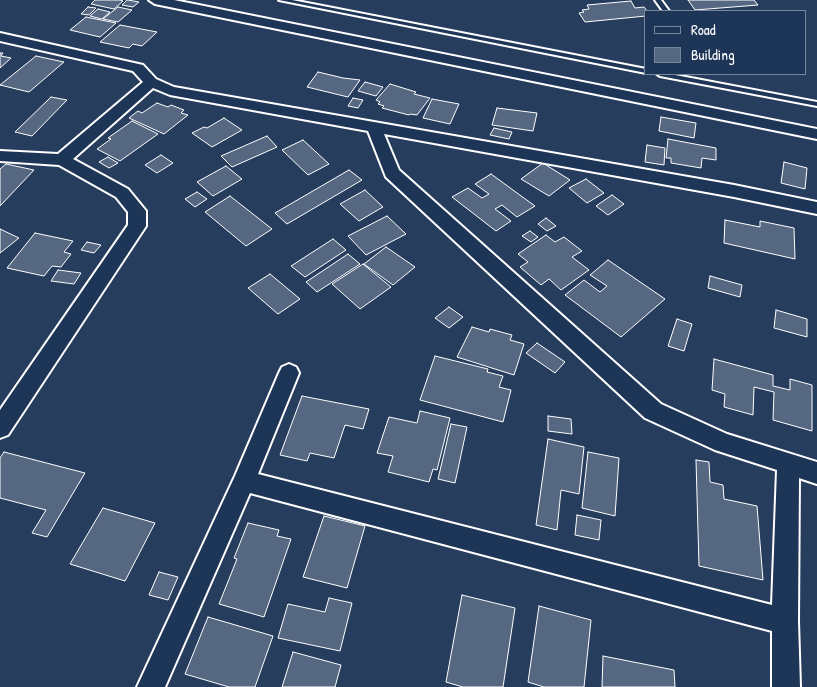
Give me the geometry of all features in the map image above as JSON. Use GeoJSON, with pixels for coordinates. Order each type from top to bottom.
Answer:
{"type":"FeatureCollection","features":[{"type":"Feature","properties":{"kind":"street"},"geometry":{"type":"LineString","coordinates":[[155,0],[817,134]]}},
{"type":"Feature","properties":{"kind":"street"},"geometry":{"type":"LineString","coordinates":[[0,37],[138,68],[151,82],[170,91],[734,191],[817,208]]}},
{"type":"Feature","properties":{"kind":"street"},"geometry":{"type":"LineString","coordinates":[[62,160],[151,82]]}},
{"type":"Feature","properties":{"kind":"street"},"geometry":{"type":"LineString","coordinates":[[374,127],[392,172],[653,411],[723,443],[817,473]]}},
{"type":"Feature","properties":{"kind":"street"},"geometry":{"type":"LineString","coordinates":[[0,156],[62,160],[122,193],[137,211],[137,226],[0,428]]}},
{"type":"Feature","properties":{"kind":"street"},"geometry":{"type":"LineString","coordinates":[[151,687],[244,481],[290,373]]}},
{"type":"Feature","properties":{"kind":"street"},"geometry":{"type":"LineString","coordinates":[[786,687],[785,621],[788,464]]}},
{"type":"Feature","properties":{"kind":"street"},"geometry":{"type":"LineString","coordinates":[[244,481],[785,621]]}},
{"type":"Feature","properties":{"kind":"lane"},"geometry":{"type":"LineString","coordinates":[[282,0],[644,71]]}},
{"type":"Feature","properties":{"kind":"lane"},"geometry":{"type":"LineString","coordinates":[[666,75],[817,104]]}},
{"type":"Feature","properties":{"kind":"lane"},"geometry":{"type":"LineString","coordinates":[[713,75],[721,85]]}},
{"type":"Feature","properties":{"kind":"building"},"geometry":{"type":"Polygon","coordinates":[[[95,0],[123,1],[114,9],[91,4],[95,0]]]}},
{"type":"Feature","properties":{"kind":"building"},"geometry":{"type":"Polygon","coordinates":[[[127,0],[139,2],[133,7],[122,5],[127,0]]]}},
{"type":"Feature","properties":{"kind":"building"},"geometry":{"type":"Polygon","coordinates":[[[688,0],[754,0],[758,5],[695,10],[688,0]]]}},
{"type":"Feature","properties":{"kind":"building"},"geometry":{"type":"Polygon","coordinates":[[[631,1],[635,8],[644,7],[646,10],[644,10],[644,16],[585,22],[579,13],[584,12],[582,10],[589,9],[587,5],[631,1]]]}},
{"type":"Feature","properties":{"kind":"building"},"geometry":{"type":"Polygon","coordinates":[[[88,7],[96,8],[89,15],[81,14],[88,7]]]}},
{"type":"Feature","properties":{"kind":"building"},"geometry":{"type":"Polygon","coordinates":[[[118,7],[132,10],[118,22],[103,19],[118,7]]]}},
{"type":"Feature","properties":{"kind":"building"},"geometry":{"type":"Polygon","coordinates":[[[98,9],[110,12],[102,19],[90,16],[98,9]]]}},
{"type":"Feature","properties":{"kind":"building"},"geometry":{"type":"Polygon","coordinates":[[[86,17],[116,23],[100,37],[70,30],[86,17]]]}},
{"type":"Feature","properties":{"kind":"building"},"geometry":{"type":"Polygon","coordinates":[[[120,25],[157,32],[142,46],[133,44],[129,48],[100,42],[120,25]]]}},
{"type":"Feature","properties":{"kind":"building"},"geometry":{"type":"Polygon","coordinates":[[[0,53],[3,53],[1,56],[11,58],[0,68],[0,53]]]}},
{"type":"Feature","properties":{"kind":"building"},"geometry":{"type":"Polygon","coordinates":[[[36,56],[64,62],[29,92],[0,85],[36,56]]]}},
{"type":"Feature","properties":{"kind":"building"},"geometry":{"type":"Polygon","coordinates":[[[318,72],[360,80],[348,97],[307,87],[318,72]]]}},
{"type":"Feature","properties":{"kind":"building"},"geometry":{"type":"Polygon","coordinates":[[[365,82],[383,87],[376,96],[358,91],[365,82]]]}},
{"type":"Feature","properties":{"kind":"building"},"geometry":{"type":"Polygon","coordinates":[[[390,84],[416,92],[414,94],[430,98],[417,115],[409,115],[382,108],[384,106],[378,104],[380,102],[376,100],[390,84]]]}},
{"type":"Feature","properties":{"kind":"building"},"geometry":{"type":"Polygon","coordinates":[[[51,97],[67,100],[32,136],[15,132],[51,97]]]}},
{"type":"Feature","properties":{"kind":"building"},"geometry":{"type":"Polygon","coordinates":[[[353,98],[363,100],[358,108],[348,106],[353,98]]]}},
{"type":"Feature","properties":{"kind":"building"},"geometry":{"type":"Polygon","coordinates":[[[432,99],[459,104],[450,124],[423,118],[432,99]]]}},
{"type":"Feature","properties":{"kind":"building"},"geometry":{"type":"Polygon","coordinates":[[[157,103],[168,107],[171,105],[184,110],[181,113],[188,115],[164,134],[129,118],[138,111],[142,113],[157,103]]]}},
{"type":"Feature","properties":{"kind":"building"},"geometry":{"type":"Polygon","coordinates":[[[497,108],[537,113],[533,131],[492,125],[497,108]]]}},
{"type":"Feature","properties":{"kind":"building"},"geometry":{"type":"Polygon","coordinates":[[[661,117],[696,123],[694,138],[659,131],[661,117]]]}},
{"type":"Feature","properties":{"kind":"building"},"geometry":{"type":"Polygon","coordinates":[[[224,118],[242,130],[212,147],[192,133],[204,127],[207,128],[224,118]]]}},
{"type":"Feature","properties":{"kind":"building"},"geometry":{"type":"Polygon","coordinates":[[[132,121],[158,134],[120,161],[97,149],[111,139],[108,138],[132,121]]]}},
{"type":"Feature","properties":{"kind":"building"},"geometry":{"type":"Polygon","coordinates":[[[494,128],[512,132],[509,139],[490,135],[494,128]]]}},
{"type":"Feature","properties":{"kind":"building"},"geometry":{"type":"Polygon","coordinates":[[[267,136],[277,147],[232,167],[221,156],[267,136]]]}},
{"type":"Feature","properties":{"kind":"building"},"geometry":{"type":"Polygon","coordinates":[[[668,139],[716,148],[716,160],[702,158],[701,168],[671,163],[671,158],[666,158],[668,139]]]}},
{"type":"Feature","properties":{"kind":"building"},"geometry":{"type":"Polygon","coordinates":[[[303,140],[329,164],[308,175],[282,150],[303,140]]]}},
{"type":"Feature","properties":{"kind":"building"},"geometry":{"type":"Polygon","coordinates":[[[647,145],[665,148],[664,165],[645,162],[647,145]]]}},
{"type":"Feature","properties":{"kind":"building"},"geometry":{"type":"Polygon","coordinates":[[[161,155],[173,163],[157,173],[145,165],[161,155]]]}},
{"type":"Feature","properties":{"kind":"building"},"geometry":{"type":"Polygon","coordinates":[[[108,157],[118,163],[109,168],[99,162],[108,157]]]}},
{"type":"Feature","properties":{"kind":"building"},"geometry":{"type":"Polygon","coordinates":[[[784,162],[807,168],[805,189],[781,183],[784,162]]]}},
{"type":"Feature","properties":{"kind":"building"},"geometry":{"type":"Polygon","coordinates":[[[543,163],[570,180],[549,196],[521,179],[543,163]]]}},
{"type":"Feature","properties":{"kind":"building"},"geometry":{"type":"Polygon","coordinates":[[[6,164],[34,170],[0,206],[0,169],[6,164]]]}},
{"type":"Feature","properties":{"kind":"building"},"geometry":{"type":"Polygon","coordinates":[[[226,166],[242,179],[213,196],[197,182],[226,166]]]}},
{"type":"Feature","properties":{"kind":"building"},"geometry":{"type":"Polygon","coordinates":[[[349,170],[362,180],[287,224],[275,213],[349,170]]]}},
{"type":"Feature","properties":{"kind":"building"},"geometry":{"type":"Polygon","coordinates":[[[491,174],[535,206],[517,217],[502,205],[495,209],[511,221],[496,231],[452,197],[468,188],[482,198],[489,194],[475,184],[491,174]]]}},
{"type":"Feature","properties":{"kind":"building"},"geometry":{"type":"Polygon","coordinates":[[[586,179],[604,193],[587,203],[569,188],[586,179]]]}},
{"type":"Feature","properties":{"kind":"building"},"geometry":{"type":"Polygon","coordinates":[[[365,190],[383,207],[359,221],[340,204],[365,190]]]}},
{"type":"Feature","properties":{"kind":"building"},"geometry":{"type":"Polygon","coordinates":[[[197,192],[207,199],[195,207],[185,199],[197,192]]]}},
{"type":"Feature","properties":{"kind":"building"},"geometry":{"type":"Polygon","coordinates":[[[612,195],[624,204],[608,215],[596,206],[612,195]]]}},
{"type":"Feature","properties":{"kind":"building"},"geometry":{"type":"Polygon","coordinates":[[[230,196],[272,229],[246,246],[205,212],[230,196]]]}},
{"type":"Feature","properties":{"kind":"building"},"geometry":{"type":"Polygon","coordinates":[[[387,216],[406,234],[366,255],[348,236],[387,216]]]}},
{"type":"Feature","properties":{"kind":"building"},"geometry":{"type":"Polygon","coordinates":[[[546,218],[556,226],[547,231],[538,224],[546,218]]]}},
{"type":"Feature","properties":{"kind":"building"},"geometry":{"type":"Polygon","coordinates":[[[725,220],[760,227],[760,221],[794,228],[795,259],[724,243],[725,220]]]}},
{"type":"Feature","properties":{"kind":"building"},"geometry":{"type":"Polygon","coordinates":[[[0,229],[19,238],[0,253],[0,229]]]}},
{"type":"Feature","properties":{"kind":"building"},"geometry":{"type":"Polygon","coordinates":[[[530,231],[538,237],[531,242],[522,236],[530,231]]]}},
{"type":"Feature","properties":{"kind":"building"},"geometry":{"type":"Polygon","coordinates":[[[35,233],[73,241],[64,252],[71,254],[61,267],[52,266],[44,276],[7,268],[35,233]]]}},
{"type":"Feature","properties":{"kind":"building"},"geometry":{"type":"Polygon","coordinates":[[[546,235],[555,242],[564,237],[582,251],[572,257],[589,270],[561,290],[549,279],[541,285],[520,267],[528,262],[518,254],[546,235]]]}},
{"type":"Feature","properties":{"kind":"building"},"geometry":{"type":"Polygon","coordinates":[[[333,239],[346,250],[305,277],[291,266],[333,239]]]}},
{"type":"Feature","properties":{"kind":"building"},"geometry":{"type":"Polygon","coordinates":[[[87,242],[101,245],[94,253],[81,250],[87,242]]]}},
{"type":"Feature","properties":{"kind":"building"},"geometry":{"type":"Polygon","coordinates":[[[386,247],[415,267],[393,285],[364,264],[386,247]]]}},
{"type":"Feature","properties":{"kind":"building"},"geometry":{"type":"Polygon","coordinates":[[[348,254],[360,264],[317,292],[306,282],[348,254]]]}},
{"type":"Feature","properties":{"kind":"building"},"geometry":{"type":"Polygon","coordinates":[[[608,260],[665,299],[621,337],[565,295],[584,280],[600,292],[607,286],[590,275],[608,260]]]}},
{"type":"Feature","properties":{"kind":"building"},"geometry":{"type":"Polygon","coordinates":[[[363,264],[391,287],[360,309],[332,284],[363,264]]]}},
{"type":"Feature","properties":{"kind":"building"},"geometry":{"type":"Polygon","coordinates":[[[58,270],[81,273],[74,284],[51,281],[58,270]]]}},
{"type":"Feature","properties":{"kind":"building"},"geometry":{"type":"Polygon","coordinates":[[[270,274],[300,299],[278,314],[248,288],[270,274]]]}},
{"type":"Feature","properties":{"kind":"building"},"geometry":{"type":"Polygon","coordinates":[[[710,276],[742,285],[740,297],[708,288],[710,276]]]}},
{"type":"Feature","properties":{"kind":"building"},"geometry":{"type":"Polygon","coordinates":[[[449,307],[463,317],[449,328],[435,318],[449,307]]]}},
{"type":"Feature","properties":{"kind":"building"},"geometry":{"type":"Polygon","coordinates":[[[776,310],[807,319],[807,337],[774,328],[776,310]]]}},
{"type":"Feature","properties":{"kind":"building"},"geometry":{"type":"Polygon","coordinates":[[[677,319],[692,324],[684,351],[668,346],[677,319]]]}},
{"type":"Feature","properties":{"kind":"building"},"geometry":{"type":"Polygon","coordinates":[[[472,327],[489,332],[490,329],[512,335],[510,340],[524,344],[514,375],[457,357],[472,327]]]}},
{"type":"Feature","properties":{"kind":"building"},"geometry":{"type":"Polygon","coordinates":[[[537,343],[565,362],[555,373],[526,353],[537,343]]]}},
{"type":"Feature","properties":{"kind":"building"},"geometry":{"type":"Polygon","coordinates":[[[435,356],[488,369],[487,372],[503,376],[499,387],[511,390],[503,422],[420,400],[435,356]]]}},
{"type":"Feature","properties":{"kind":"building"},"geometry":{"type":"Polygon","coordinates":[[[714,359],[773,375],[773,386],[790,390],[790,379],[812,385],[812,431],[773,420],[774,392],[754,387],[753,415],[724,407],[725,394],[712,390],[714,359]]]}},
{"type":"Feature","properties":{"kind":"building"},"geometry":{"type":"Polygon","coordinates":[[[302,396],[369,409],[363,429],[345,425],[334,458],[310,453],[307,461],[280,455],[302,396]]]}},
{"type":"Feature","properties":{"kind":"building"},"geometry":{"type":"Polygon","coordinates":[[[420,411],[450,418],[437,470],[433,469],[429,482],[388,472],[393,456],[377,453],[389,417],[417,423],[420,411]]]}},
{"type":"Feature","properties":{"kind":"building"},"geometry":{"type":"Polygon","coordinates":[[[548,416],[571,419],[572,434],[548,431],[548,416]]]}},
{"type":"Feature","properties":{"kind":"building"},"geometry":{"type":"Polygon","coordinates":[[[451,424],[467,427],[455,483],[438,479],[451,424]]]}},
{"type":"Feature","properties":{"kind":"building"},"geometry":{"type":"Polygon","coordinates":[[[548,439],[584,447],[579,494],[561,490],[557,530],[536,525],[548,439]]]}},
{"type":"Feature","properties":{"kind":"building"},"geometry":{"type":"Polygon","coordinates":[[[4,452],[85,473],[47,537],[32,533],[46,510],[0,498],[0,458],[4,452]]]}},
{"type":"Feature","properties":{"kind":"building"},"geometry":{"type":"Polygon","coordinates":[[[588,452],[619,458],[615,516],[582,508],[588,452]]]}},
{"type":"Feature","properties":{"kind":"building"},"geometry":{"type":"Polygon","coordinates":[[[696,460],[709,462],[710,482],[723,485],[724,499],[757,506],[763,580],[699,566],[696,460]]]}},
{"type":"Feature","properties":{"kind":"building"},"geometry":{"type":"Polygon","coordinates":[[[103,508],[155,523],[125,581],[70,564],[103,508]]]}},
{"type":"Feature","properties":{"kind":"building"},"geometry":{"type":"Polygon","coordinates":[[[577,515],[601,520],[599,540],[575,535],[577,515]]]}},
{"type":"Feature","properties":{"kind":"building"},"geometry":{"type":"Polygon","coordinates":[[[324,516],[365,526],[347,588],[303,577],[324,516]]]}},
{"type":"Feature","properties":{"kind":"building"},"geometry":{"type":"Polygon","coordinates":[[[248,523],[279,530],[277,536],[291,539],[264,617],[219,604],[237,559],[234,558],[248,523]]]}},
{"type":"Feature","properties":{"kind":"building"},"geometry":{"type":"Polygon","coordinates":[[[159,572],[178,577],[168,600],[149,595],[159,572]]]}},
{"type":"Feature","properties":{"kind":"building"},"geometry":{"type":"Polygon","coordinates":[[[462,595],[515,608],[503,687],[463,687],[446,682],[462,595]]]}},
{"type":"Feature","properties":{"kind":"building"},"geometry":{"type":"Polygon","coordinates":[[[329,598],[352,603],[340,651],[278,638],[288,604],[325,612],[329,598]]]}},
{"type":"Feature","properties":{"kind":"building"},"geometry":{"type":"Polygon","coordinates":[[[539,606],[591,620],[584,687],[544,687],[528,682],[539,606]]]}},
{"type":"Feature","properties":{"kind":"building"},"geometry":{"type":"Polygon","coordinates":[[[208,617],[273,636],[255,687],[229,687],[185,674],[208,617]]]}},
{"type":"Feature","properties":{"kind":"building"},"geometry":{"type":"Polygon","coordinates":[[[293,652],[341,665],[335,687],[282,687],[293,652]]]}},
{"type":"Feature","properties":{"kind":"building"},"geometry":{"type":"Polygon","coordinates":[[[603,656],[674,670],[675,687],[602,687],[603,656]]]}}]}
